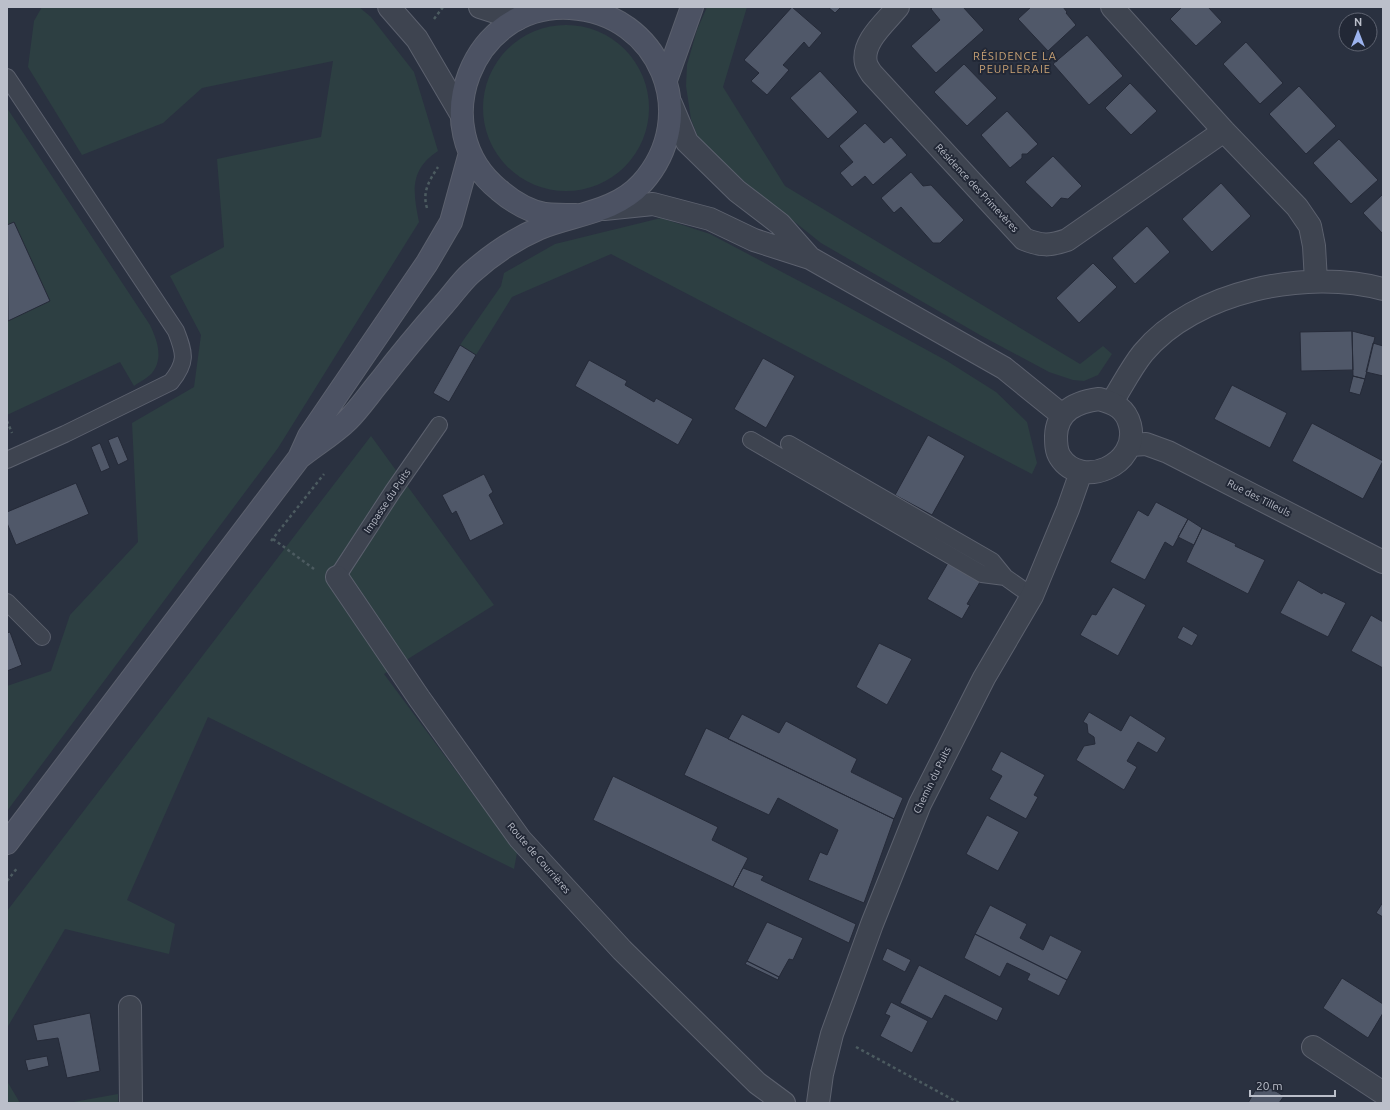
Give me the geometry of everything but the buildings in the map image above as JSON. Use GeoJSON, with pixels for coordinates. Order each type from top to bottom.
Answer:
{"type":"FeatureCollection","features":[{"type":"Feature","properties":{"kind":"main road"},"geometry":{"type":"LineString","coordinates":[[299,458],[348,421],[408,345],[469,275],[521,237],[576,215],[604,209],[624,199],[641,185],[654,168],[664,148],[670,126],[670,104],[666,80],[657,59],[643,40],[619,22],[586,8],[566,7],[541,10],[517,19],[498,32],[482,50],[470,69],[463,91],[461,114],[464,134],[470,153],[488,181],[513,201],[543,214],[576,215]]}},
{"type":"Feature","properties":{"kind":"main road"},"geometry":{"type":"LineString","coordinates":[[666,80],[692,7]]}},
{"type":"Feature","properties":{"kind":"main road"},"geometry":{"type":"LineString","coordinates":[[7,843],[299,458],[309,436],[427,263],[451,222],[470,153]]}},
{"type":"Feature","properties":{"kind":"street"},"geometry":{"type":"LineString","coordinates":[[389,7],[417,39],[433,63],[461,114]]}},
{"type":"Feature","properties":{"kind":"street"},"geometry":{"type":"LineString","coordinates":[[480,7],[517,19]]}},
{"type":"Feature","properties":{"kind":"street","name":"Résidence des Primevères"},"geometry":{"type":"LineString","coordinates":[[898,7],[870,41],[866,52],[866,64],[872,74],[1024,239],[1035,243],[1052,245],[1067,240],[1224,131]]}},
{"type":"Feature","properties":{"kind":"street"},"geometry":{"type":"LineString","coordinates":[[1112,7],[1224,131],[1296,207],[1310,226],[1314,246],[1316,281]]}},
{"type":"Feature","properties":{"kind":"street"},"geometry":{"type":"LineString","coordinates":[[670,104],[687,142],[737,191],[780,224],[810,258]]}},
{"type":"Feature","properties":{"kind":"street"},"geometry":{"type":"LineString","coordinates":[[604,209],[653,204],[710,219],[754,240],[810,258],[1004,368],[1062,415]]}},
{"type":"Feature","properties":{"kind":"street"},"geometry":{"type":"LineString","coordinates":[[1112,402],[1142,353],[1172,325],[1204,308],[1243,293],[1280,285],[1316,281],[1361,283],[1383,289]]}},
{"type":"Feature","properties":{"kind":"street"},"geometry":{"type":"LineString","coordinates":[[1100,399],[1112,402],[1122,409],[1132,431],[1131,445],[1126,455],[1106,469],[1081,472],[1068,466],[1060,457],[1056,444],[1056,431],[1062,415],[1073,405],[1086,401],[1100,399]]}},
{"type":"Feature","properties":{"kind":"street","name":"Rue des Tilleuls"},"geometry":{"type":"LineString","coordinates":[[1131,445],[1146,444],[1168,452],[1383,562]]}},
{"type":"Feature","properties":{"kind":"street","name":"Chemin du Puits"},"geometry":{"type":"LineString","coordinates":[[818,1103],[822,1074],[832,1034],[872,924],[920,804],[980,685],[1032,596],[1068,509],[1081,472]]}},
{"type":"Feature","properties":{"kind":"street","name":"Route de Courrières"},"geometry":{"type":"LineString","coordinates":[[337,577],[419,698],[520,839],[622,950],[757,1083],[784,1103]]}},
{"type":"Feature","properties":{"kind":"street"},"geometry":{"type":"LineString","coordinates":[[130,1007],[131,1103]]}},
{"type":"Feature","properties":{"kind":"street"},"geometry":{"type":"LineString","coordinates":[[1314,1047],[1383,1093]]}},
{"type":"Feature","properties":{"kind":"lane"},"geometry":{"type":"LineString","coordinates":[[7,77],[176,331],[184,352],[180,371],[171,382],[65,434],[7,460]]}},
{"type":"Feature","properties":{"kind":"lane","name":"Impasse du Puits"},"geometry":{"type":"LineString","coordinates":[[337,577],[393,491],[439,425]]}},
{"type":"Feature","properties":{"kind":"lane"},"geometry":{"type":"LineString","coordinates":[[751,440],[982,574],[1005,576]]}},
{"type":"Feature","properties":{"kind":"lane"},"geometry":{"type":"LineString","coordinates":[[789,444],[992,561],[1005,576],[1032,596]]}},
{"type":"Feature","properties":{"kind":"lane"},"geometry":{"type":"LineString","coordinates":[[7,602],[42,637]]}},
{"type":"Feature","properties":{"kind":"path"},"geometry":{"type":"LineString","coordinates":[[268,545],[324,473]]}},
{"type":"Feature","properties":{"kind":"path"},"geometry":{"type":"LineString","coordinates":[[273,539],[310,568]]}},
{"type":"Feature","properties":{"kind":"path"},"geometry":{"type":"LineString","coordinates":[[7,881],[22,862]]}},
{"type":"Feature","properties":{"kind":"path"},"geometry":{"type":"LineString","coordinates":[[832,1034],[959,1103]]}},
{"type":"Feature","properties":{"kind":"shaded area"},"geometry":{"type":"Polygon","coordinates":[[[42,7],[359,7],[371,17],[414,72],[438,151],[422,166],[415,182],[415,201],[419,222],[278,448],[7,811],[7,686],[51,671],[70,615],[138,542],[132,423],[194,387],[201,335],[170,276],[224,247],[217,159],[321,137],[333,61],[202,88],[163,123],[82,155],[28,67],[34,21],[42,7]]]}},
{"type":"Feature","properties":{"kind":"shaded area"},"geometry":{"type":"Polygon","coordinates":[[[707,7],[747,7],[723,87],[785,186],[1080,364],[1103,346],[1112,354],[1098,375],[1084,381],[1073,380],[1049,372],[980,335],[821,243],[748,185],[699,140],[691,119],[686,86],[687,65],[697,30],[707,7]]]}},
{"type":"Feature","properties":{"kind":"shaded area"},"geometry":{"type":"Polygon","coordinates":[[[558,25],[574,25],[598,31],[625,49],[643,76],[648,92],[648,124],[643,140],[625,167],[612,177],[590,188],[574,191],[558,191],[534,185],[513,172],[502,161],[489,140],[486,132],[483,116],[483,100],[489,76],[502,55],[513,44],[534,31],[542,28],[558,25]]]}},
{"type":"Feature","properties":{"kind":"shaded area"},"geometry":{"type":"Polygon","coordinates":[[[7,108],[150,325],[157,343],[158,361],[152,373],[134,386],[120,362],[7,415],[7,319],[8,320],[50,301],[14,222],[7,225],[7,108]]]}},
{"type":"Feature","properties":{"kind":"shaded area"},"geometry":{"type":"Polygon","coordinates":[[[661,218],[710,234],[947,361],[996,392],[1027,422],[1037,463],[1032,474],[611,254],[512,297],[476,355],[460,345],[501,286],[504,273],[555,244],[661,218]]]}},
{"type":"Feature","properties":{"kind":"shaded area"},"geometry":{"type":"Polygon","coordinates":[[[371,436],[494,605],[384,674],[517,853],[514,869],[208,717],[127,900],[175,924],[169,954],[65,929],[7,1028],[7,911],[371,436]]]}},
{"type":"Feature","properties":{"kind":"shaded area"},"geometry":{"type":"Polygon","coordinates":[[[7,1081],[20,1103],[7,1103],[7,1081]]]}},
{"type":"Feature","properties":{"kind":"shaded area"},"geometry":{"type":"Polygon","coordinates":[[[118,1094],[118,1103],[68,1103],[118,1094]]]}},
{"type":"Feature","properties":{"kind":"district","name":"RÉSIDENCE LA PEUPLERAIE"},"geometry":{"type":"Point","coordinates":[1015,62]}}]}
